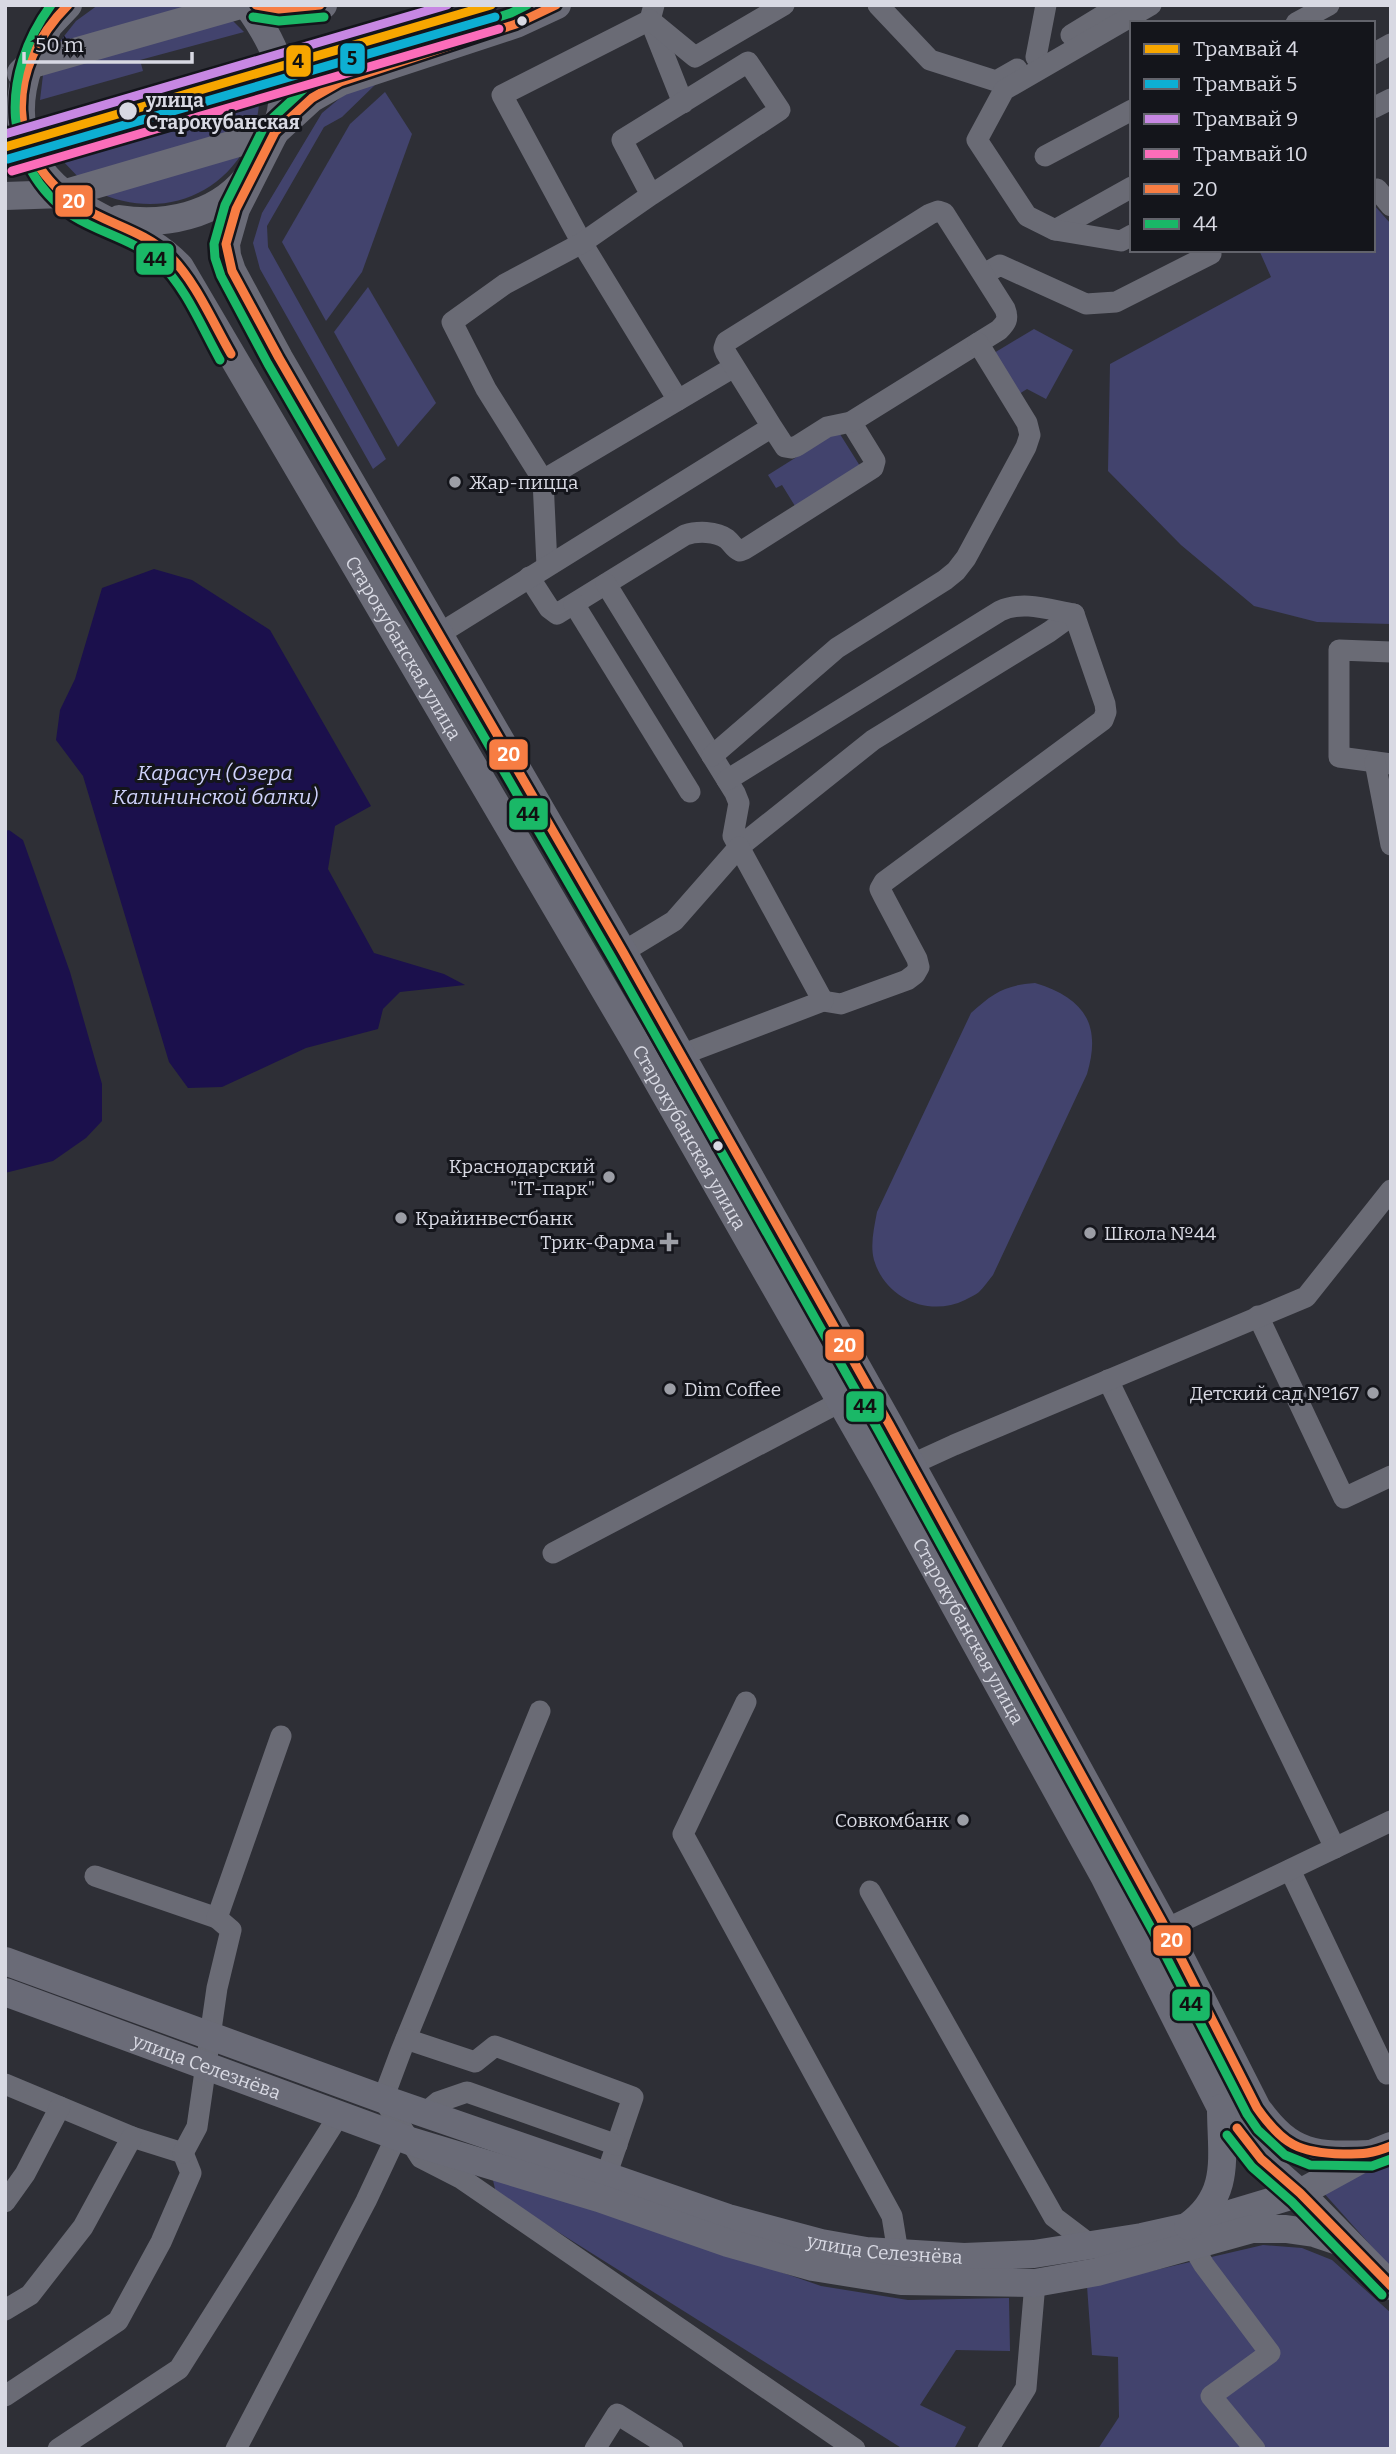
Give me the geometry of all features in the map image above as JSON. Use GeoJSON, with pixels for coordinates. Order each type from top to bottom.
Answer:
{"type":"FeatureCollection","features":[{"type":"Feature","properties":{"kind":"main road"},"geometry":{"type":"LineString","coordinates":[[29,65],[240,5]]}},
{"type":"Feature","properties":{"kind":"main road"},"geometry":{"type":"LineString","coordinates":[[247,5],[267,35],[281,68],[283,88],[275,132]]}},
{"type":"Feature","properties":{"kind":"main road"},"geometry":{"type":"LineString","coordinates":[[255,5],[278,9],[323,5]]}},
{"type":"Feature","properties":{"kind":"main road"},"geometry":{"type":"LineString","coordinates":[[96,215],[155,222],[182,217],[213,205],[233,193],[249,176],[275,132],[312,98],[340,82],[516,24],[557,5]]}},
{"type":"Feature","properties":{"kind":"main road"},"geometry":{"type":"LineString","coordinates":[[5,86],[29,65],[58,12]]}},
{"type":"Feature","properties":{"kind":"main road","name":"Старокубанская улица"},"geometry":{"type":"LineString","coordinates":[[29,65],[22,86],[20,112],[24,141],[37,167],[62,194],[96,215],[155,244],[180,267],[633,1038],[884,1477],[1104,1877],[1220,2108],[1261,2159],[1300,2193],[1391,2286]]}},
{"type":"Feature","properties":{"kind":"main road"},"geometry":{"type":"LineString","coordinates":[[5,196],[62,194],[275,132]]}},
{"type":"Feature","properties":{"kind":"main road","name":"Старокубанская улица"},"geometry":{"type":"LineString","coordinates":[[275,132],[236,209],[228,231],[226,256],[279,358],[681,1055],[889,1424],[1166,1929],[1248,2092],[1267,2122],[1292,2145],[1313,2153],[1381,2150]]}},
{"type":"Feature","properties":{"kind":"main road","name":"улица Селезнёва"},"geometry":{"type":"LineString","coordinates":[[5,1961],[425,2113],[602,2187]]}},
{"type":"Feature","properties":{"kind":"main road","name":"улица Селезнёва"},"geometry":{"type":"LineString","coordinates":[[5,1992],[403,2138],[504,2170],[602,2187],[900,2267],[1035,2283],[1097,2272],[1300,2193],[1381,2150]]}},
{"type":"Feature","properties":{"kind":"main road","name":"Старокубанская улица"},"geometry":{"type":"LineString","coordinates":[[1189,2236],[1208,2209],[1221,2179],[1220,2108]]}},
{"type":"Feature","properties":{"kind":"main road","name":"улица Селезнёва"},"geometry":{"type":"LineString","coordinates":[[900,2267],[964,2257],[1034,2254],[1091,2245],[1252,2229],[1314,2233],[1350,2245]]}},
{"type":"Feature","properties":{"kind":"street"},"geometry":{"type":"LineString","coordinates":[[652,12],[695,57],[784,5]]}},
{"type":"Feature","properties":{"kind":"street"},"geometry":{"type":"LineString","coordinates":[[878,5],[930,61],[996,81],[1120,5]]}},
{"type":"Feature","properties":{"kind":"street"},"geometry":{"type":"LineString","coordinates":[[1036,57],[1046,5]]}},
{"type":"Feature","properties":{"kind":"street"},"geometry":{"type":"LineString","coordinates":[[1130,236],[1121,241],[1055,230],[1027,216],[978,140],[1004,90],[1151,5]]}},
{"type":"Feature","properties":{"kind":"street"},"geometry":{"type":"LineString","coordinates":[[1300,21],[1329,5]]}},
{"type":"Feature","properties":{"kind":"street"},"geometry":{"type":"LineString","coordinates":[[652,12],[683,103]]}},
{"type":"Feature","properties":{"kind":"street"},"geometry":{"type":"LineString","coordinates":[[652,12],[502,95],[582,243],[678,400]]}},
{"type":"Feature","properties":{"kind":"street"},"geometry":{"type":"LineString","coordinates":[[1375,53],[1391,44]]}},
{"type":"Feature","properties":{"kind":"street"},"geometry":{"type":"LineString","coordinates":[[651,195],[622,140],[748,62],[780,110],[582,243],[505,284],[452,322],[486,389],[543,480],[538,572],[551,611],[557,614],[694,532],[726,530],[726,538],[735,550],[740,551],[869,472],[875,461],[851,422]]}},
{"type":"Feature","properties":{"kind":"street"},"geometry":{"type":"LineString","coordinates":[[1375,107],[1391,99]]}},
{"type":"Feature","properties":{"kind":"street"},"geometry":{"type":"LineString","coordinates":[[1045,156],[1130,111]]}},
{"type":"Feature","properties":{"kind":"street"},"geometry":{"type":"LineString","coordinates":[[1055,230],[1130,188]]}},
{"type":"Feature","properties":{"kind":"street"},"geometry":{"type":"LineString","coordinates":[[1377,189],[1391,206]]}},
{"type":"Feature","properties":{"kind":"street"},"geometry":{"type":"LineString","coordinates":[[938,211],[949,219],[984,274],[1007,315],[1006,323],[978,344],[851,422],[827,427],[791,448],[785,447],[724,348],[732,336],[938,211]]}},
{"type":"Feature","properties":{"kind":"street"},"geometry":{"type":"LineString","coordinates":[[984,274],[1000,265],[1086,304],[1116,302],[1211,254]]}},
{"type":"Feature","properties":{"kind":"street"},"geometry":{"type":"LineString","coordinates":[[712,756],[837,648],[945,580],[956,572],[966,558],[1030,435],[1027,424],[978,344]]}},
{"type":"Feature","properties":{"kind":"street"},"geometry":{"type":"LineString","coordinates":[[543,480],[734,367]]}},
{"type":"Feature","properties":{"kind":"street"},"geometry":{"type":"LineString","coordinates":[[439,634],[772,427]]}},
{"type":"Feature","properties":{"kind":"street"},"geometry":{"type":"LineString","coordinates":[[606,584],[693,714],[712,756],[739,803],[733,836],[823,1001]]}},
{"type":"Feature","properties":{"kind":"street"},"geometry":{"type":"LineString","coordinates":[[574,604],[690,792]]}},
{"type":"Feature","properties":{"kind":"street"},"geometry":{"type":"LineString","coordinates":[[727,780],[1000,611],[1012,606],[1024,606],[1074,614]]}},
{"type":"Feature","properties":{"kind":"street"},"geometry":{"type":"LineString","coordinates":[[622,952],[674,921],[739,847],[873,740],[1074,614]]}},
{"type":"Feature","properties":{"kind":"street"},"geometry":{"type":"LineString","coordinates":[[681,1055],[823,1001],[841,1004],[907,980],[915,974],[919,967],[916,959],[880,889],[884,882],[1103,720],[1105,704],[1074,614]]}},
{"type":"Feature","properties":{"kind":"street"},"geometry":{"type":"LineString","coordinates":[[1391,652],[1339,650],[1339,757],[1383,763],[1391,845]]}},
{"type":"Feature","properties":{"kind":"street"},"geometry":{"type":"LineString","coordinates":[[884,1477],[909,1464],[1306,1297],[1391,1190]]}},
{"type":"Feature","properties":{"kind":"street"},"geometry":{"type":"LineString","coordinates":[[1258,1316],[1344,1498],[1391,1476]]}},
{"type":"Feature","properties":{"kind":"street"},"geometry":{"type":"LineString","coordinates":[[1108,1380],[1335,1847]]}},
{"type":"Feature","properties":{"kind":"street"},"geometry":{"type":"LineString","coordinates":[[553,1553],[840,1402]]}},
{"type":"Feature","properties":{"kind":"street"},"geometry":{"type":"LineString","coordinates":[[746,1702],[683,1834],[892,2217],[900,2267]]}},
{"type":"Feature","properties":{"kind":"street"},"geometry":{"type":"LineString","coordinates":[[383,2099],[540,1711]]}},
{"type":"Feature","properties":{"kind":"street"},"geometry":{"type":"LineString","coordinates":[[216,1918],[281,1736]]}},
{"type":"Feature","properties":{"kind":"street"},"geometry":{"type":"LineString","coordinates":[[1166,1929],[1391,1821]]}},
{"type":"Feature","properties":{"kind":"street"},"geometry":{"type":"LineString","coordinates":[[1290,1870],[1387,2074]]}},
{"type":"Feature","properties":{"kind":"street"},"geometry":{"type":"LineString","coordinates":[[95,1876],[216,1918],[231,1930],[217,1988],[197,2127],[183,2153]]}},
{"type":"Feature","properties":{"kind":"street"},"geometry":{"type":"LineString","coordinates":[[870,1891],[1055,2217],[1091,2245]]}},
{"type":"Feature","properties":{"kind":"street"},"geometry":{"type":"LineString","coordinates":[[406,2039],[475,2062],[495,2046],[632,2097],[602,2187]]}},
{"type":"Feature","properties":{"kind":"street"},"geometry":{"type":"LineString","coordinates":[[5,2084],[132,2137],[183,2153]]}},
{"type":"Feature","properties":{"kind":"street"},"geometry":{"type":"LineString","coordinates":[[425,2113],[438,2102],[467,2092],[617,2145]]}},
{"type":"Feature","properties":{"kind":"street","name":"улица Селезнёва"},"geometry":{"type":"LineString","coordinates":[[383,2099],[403,2138],[421,2158],[462,2179],[855,2449]]}},
{"type":"Feature","properties":{"kind":"street"},"geometry":{"type":"LineString","coordinates":[[5,2203],[26,2174],[60,2107]]}},
{"type":"Feature","properties":{"kind":"street"},"geometry":{"type":"LineString","coordinates":[[58,2449],[179,2369],[339,2115]]}},
{"type":"Feature","properties":{"kind":"street"},"geometry":{"type":"LineString","coordinates":[[5,2310],[30,2295],[83,2227],[132,2137]]}},
{"type":"Feature","properties":{"kind":"street"},"geometry":{"type":"LineString","coordinates":[[236,2449],[366,2201],[403,2138]]}},
{"type":"Feature","properties":{"kind":"street"},"geometry":{"type":"LineString","coordinates":[[5,2396],[118,2321],[161,2242],[191,2173],[183,2153]]}},
{"type":"Feature","properties":{"kind":"street"},"geometry":{"type":"LineString","coordinates":[[490,2199],[481,2184],[482,2177],[492,2167],[504,2170]]}},
{"type":"Feature","properties":{"kind":"street"},"geometry":{"type":"LineString","coordinates":[[1189,2236],[1203,2266],[1270,2353],[1211,2396],[1255,2449]]}},
{"type":"Feature","properties":{"kind":"street"},"geometry":{"type":"LineString","coordinates":[[988,2449],[1026,2388],[1035,2283]]}},
{"type":"Feature","properties":{"kind":"street"},"geometry":{"type":"LineString","coordinates":[[595,2449],[617,2414],[673,2449]]}},
{"type":"Feature","properties":{"kind":"shaded area"},"geometry":{"type":"Polygon","coordinates":[[[98,5],[215,5],[50,54],[76,21],[98,5]]]}},
{"type":"Feature","properties":{"kind":"shaded area"},"geometry":{"type":"Polygon","coordinates":[[[227,15],[244,32],[140,60],[143,71],[40,100],[43,75],[227,15]]]}},
{"type":"Feature","properties":{"kind":"shaded area"},"geometry":{"type":"Polygon","coordinates":[[[377,83],[342,117],[324,127],[267,226],[268,247],[386,459],[373,469],[260,269],[253,243],[262,213],[322,113],[346,93],[377,83]]]}},
{"type":"Feature","properties":{"kind":"shaded area"},"geometry":{"type":"Polygon","coordinates":[[[259,84],[258,109],[252,133],[83,182],[60,158],[159,130],[155,115],[259,84]]]}},
{"type":"Feature","properties":{"kind":"shaded area"},"geometry":{"type":"Polygon","coordinates":[[[385,92],[412,134],[362,272],[326,321],[282,242],[350,124],[385,92]]]}},
{"type":"Feature","properties":{"kind":"shaded area"},"geometry":{"type":"Polygon","coordinates":[[[246,147],[233,166],[217,181],[199,193],[180,200],[159,204],[138,203],[95,191],[246,147]]]}},
{"type":"Feature","properties":{"kind":"shaded area"},"geometry":{"type":"Polygon","coordinates":[[[1375,206],[1391,224],[1391,624],[1317,622],[1254,606],[1181,545],[1108,471],[1110,364],[1271,277],[1260,252],[1375,252],[1375,206]]]}},
{"type":"Feature","properties":{"kind":"shaded area"},"geometry":{"type":"Polygon","coordinates":[[[368,287],[436,403],[398,447],[334,332],[368,287]]]}},
{"type":"Feature","properties":{"kind":"shaded area"},"geometry":{"type":"Polygon","coordinates":[[[1034,329],[1073,350],[1046,399],[1027,389],[1019,394],[994,353],[1034,329]]]}},
{"type":"Feature","properties":{"kind":"shaded area"},"geometry":{"type":"Polygon","coordinates":[[[838,431],[860,466],[795,506],[782,485],[776,488],[768,475],[838,431]]]}},
{"type":"Feature","properties":{"kind":"shaded area"},"geometry":{"type":"Polygon","coordinates":[[[1035,983],[1066,997],[1085,1015],[1092,1041],[1087,1074],[993,1275],[978,1293],[952,1305],[938,1307],[911,1301],[888,1286],[874,1260],[872,1242],[877,1212],[971,1013],[1000,991],[1035,983]]]}},
{"type":"Feature","properties":{"kind":"shaded area"},"geometry":{"type":"Polygon","coordinates":[[[1391,2162],[1391,2268],[1322,2191],[1391,2162]]]}},
{"type":"Feature","properties":{"kind":"shaded area"},"geometry":{"type":"Polygon","coordinates":[[[492,2176],[508,2177],[821,2286],[908,2300],[1009,2298],[1010,2351],[956,2350],[920,2405],[966,2427],[954,2449],[903,2449],[496,2193],[492,2176]]]}},
{"type":"Feature","properties":{"kind":"shaded area"},"geometry":{"type":"Polygon","coordinates":[[[1263,2245],[1302,2248],[1332,2260],[1391,2313],[1391,2449],[1098,2449],[1119,2417],[1118,2357],[1092,2355],[1087,2286],[1263,2245]]]}},
{"type":"Feature","properties":{"kind":"water","name":"Карасун (Озера Калининской балки)"},"geometry":{"type":"Polygon","coordinates":[[[154,569],[192,580],[270,630],[371,806],[335,826],[328,869],[374,953],[444,974],[465,985],[400,992],[383,1009],[378,1029],[306,1048],[222,1087],[188,1088],[169,1062],[83,776],[56,740],[60,710],[75,679],[102,588],[154,569]]]}},
{"type":"Feature","properties":{"kind":"water"},"geometry":{"type":"Polygon","coordinates":[[[9,830],[23,840],[70,972],[102,1084],[102,1121],[86,1138],[53,1161],[5,1173],[5,831],[9,830]]]}},
{"type":"Feature","properties":{"kind":"tram line","name":"9"},"geometry":{"type":"LineString","coordinates":[[5,134],[447,5]]}},
{"type":"Feature","properties":{"kind":"tram line","name":"4"},"geometry":{"type":"LineString","coordinates":[[5,147],[491,5]]}},
{"type":"Feature","properties":{"kind":"tram line","name":"5"},"geometry":{"type":"LineString","coordinates":[[8,159],[495,17]]}},
{"type":"Feature","properties":{"kind":"tram line","name":"10"},"geometry":{"type":"LineString","coordinates":[[12,171],[499,29]]}},
{"type":"Feature","properties":{"kind":"transit line","name":"44"},"geometry":{"type":"LineString","coordinates":[[51,5],[34,32],[16,89],[16,118],[21,145],[32,171],[49,195],[73,216],[138,247],[168,271],[193,308],[220,360]]}},
{"type":"Feature","properties":{"kind":"transit line","name":"20"},"geometry":{"type":"LineString","coordinates":[[68,5],[48,29],[33,56],[24,83],[22,110],[26,137],[36,162],[55,186],[80,206],[148,240],[169,255],[195,289],[231,354]]}},
{"type":"Feature","properties":{"kind":"transit line","name":"20"},"geometry":{"type":"LineString","coordinates":[[256,5],[279,9],[320,5]]}},
{"type":"Feature","properties":{"kind":"transit line","name":"44"},"geometry":{"type":"LineString","coordinates":[[527,5],[511,13],[335,71],[305,88],[265,125],[225,205],[214,244],[221,276],[268,364],[612,958],[878,1430],[1155,1935],[1247,2114],[1258,2130],[1285,2155],[1310,2165],[1372,2166],[1391,2159]]}},
{"type":"Feature","properties":{"kind":"transit line","name":"20"},"geometry":{"type":"LineString","coordinates":[[556,5],[516,24],[340,82],[312,98],[275,132],[236,209],[226,244],[232,271],[279,358],[623,952],[889,1424],[1166,1929],[1257,2108],[1275,2131],[1303,2149],[1357,2154],[1391,2146]]}},
{"type":"Feature","properties":{"kind":"transit line","name":"44"},"geometry":{"type":"LineString","coordinates":[[253,17],[279,21],[324,17]]}},
{"type":"Feature","properties":{"kind":"transit line","name":"20"},"geometry":{"type":"LineString","coordinates":[[1237,2128],[1261,2159],[1300,2193],[1391,2286]]}},
{"type":"Feature","properties":{"kind":"transit line","name":"44"},"geometry":{"type":"LineString","coordinates":[[1227,2135],[1252,2167],[1292,2202],[1382,2295]]}},
{"type":"Feature","properties":{"kind":"place","name":"улица Старокубанская"},"geometry":{"type":"Point","coordinates":[128,111]}},
{"type":"Feature","properties":{"kind":"place","name":"Жар-пицца"},"geometry":{"type":"Point","coordinates":[455,482]}},
{"type":"Feature","properties":{"kind":"place","name":"Краснодарский \"IT-парк\""},"geometry":{"type":"Point","coordinates":[609,1177]}},
{"type":"Feature","properties":{"kind":"place","name":"Крайинвестбанк"},"geometry":{"type":"Point","coordinates":[401,1218]}},
{"type":"Feature","properties":{"kind":"place","name":"Школа №44"},"geometry":{"type":"Point","coordinates":[1090,1233]}},
{"type":"Feature","properties":{"kind":"place","name":"Трик-Фарма"},"geometry":{"type":"Point","coordinates":[669,1242]}},
{"type":"Feature","properties":{"kind":"place","name":"Dim Coffee"},"geometry":{"type":"Point","coordinates":[670,1389]}},
{"type":"Feature","properties":{"kind":"place","name":"Детский сад №167"},"geometry":{"type":"Point","coordinates":[1373,1393]}},
{"type":"Feature","properties":{"kind":"place","name":"Совкомбанк"},"geometry":{"type":"Point","coordinates":[963,1820]}}]}
